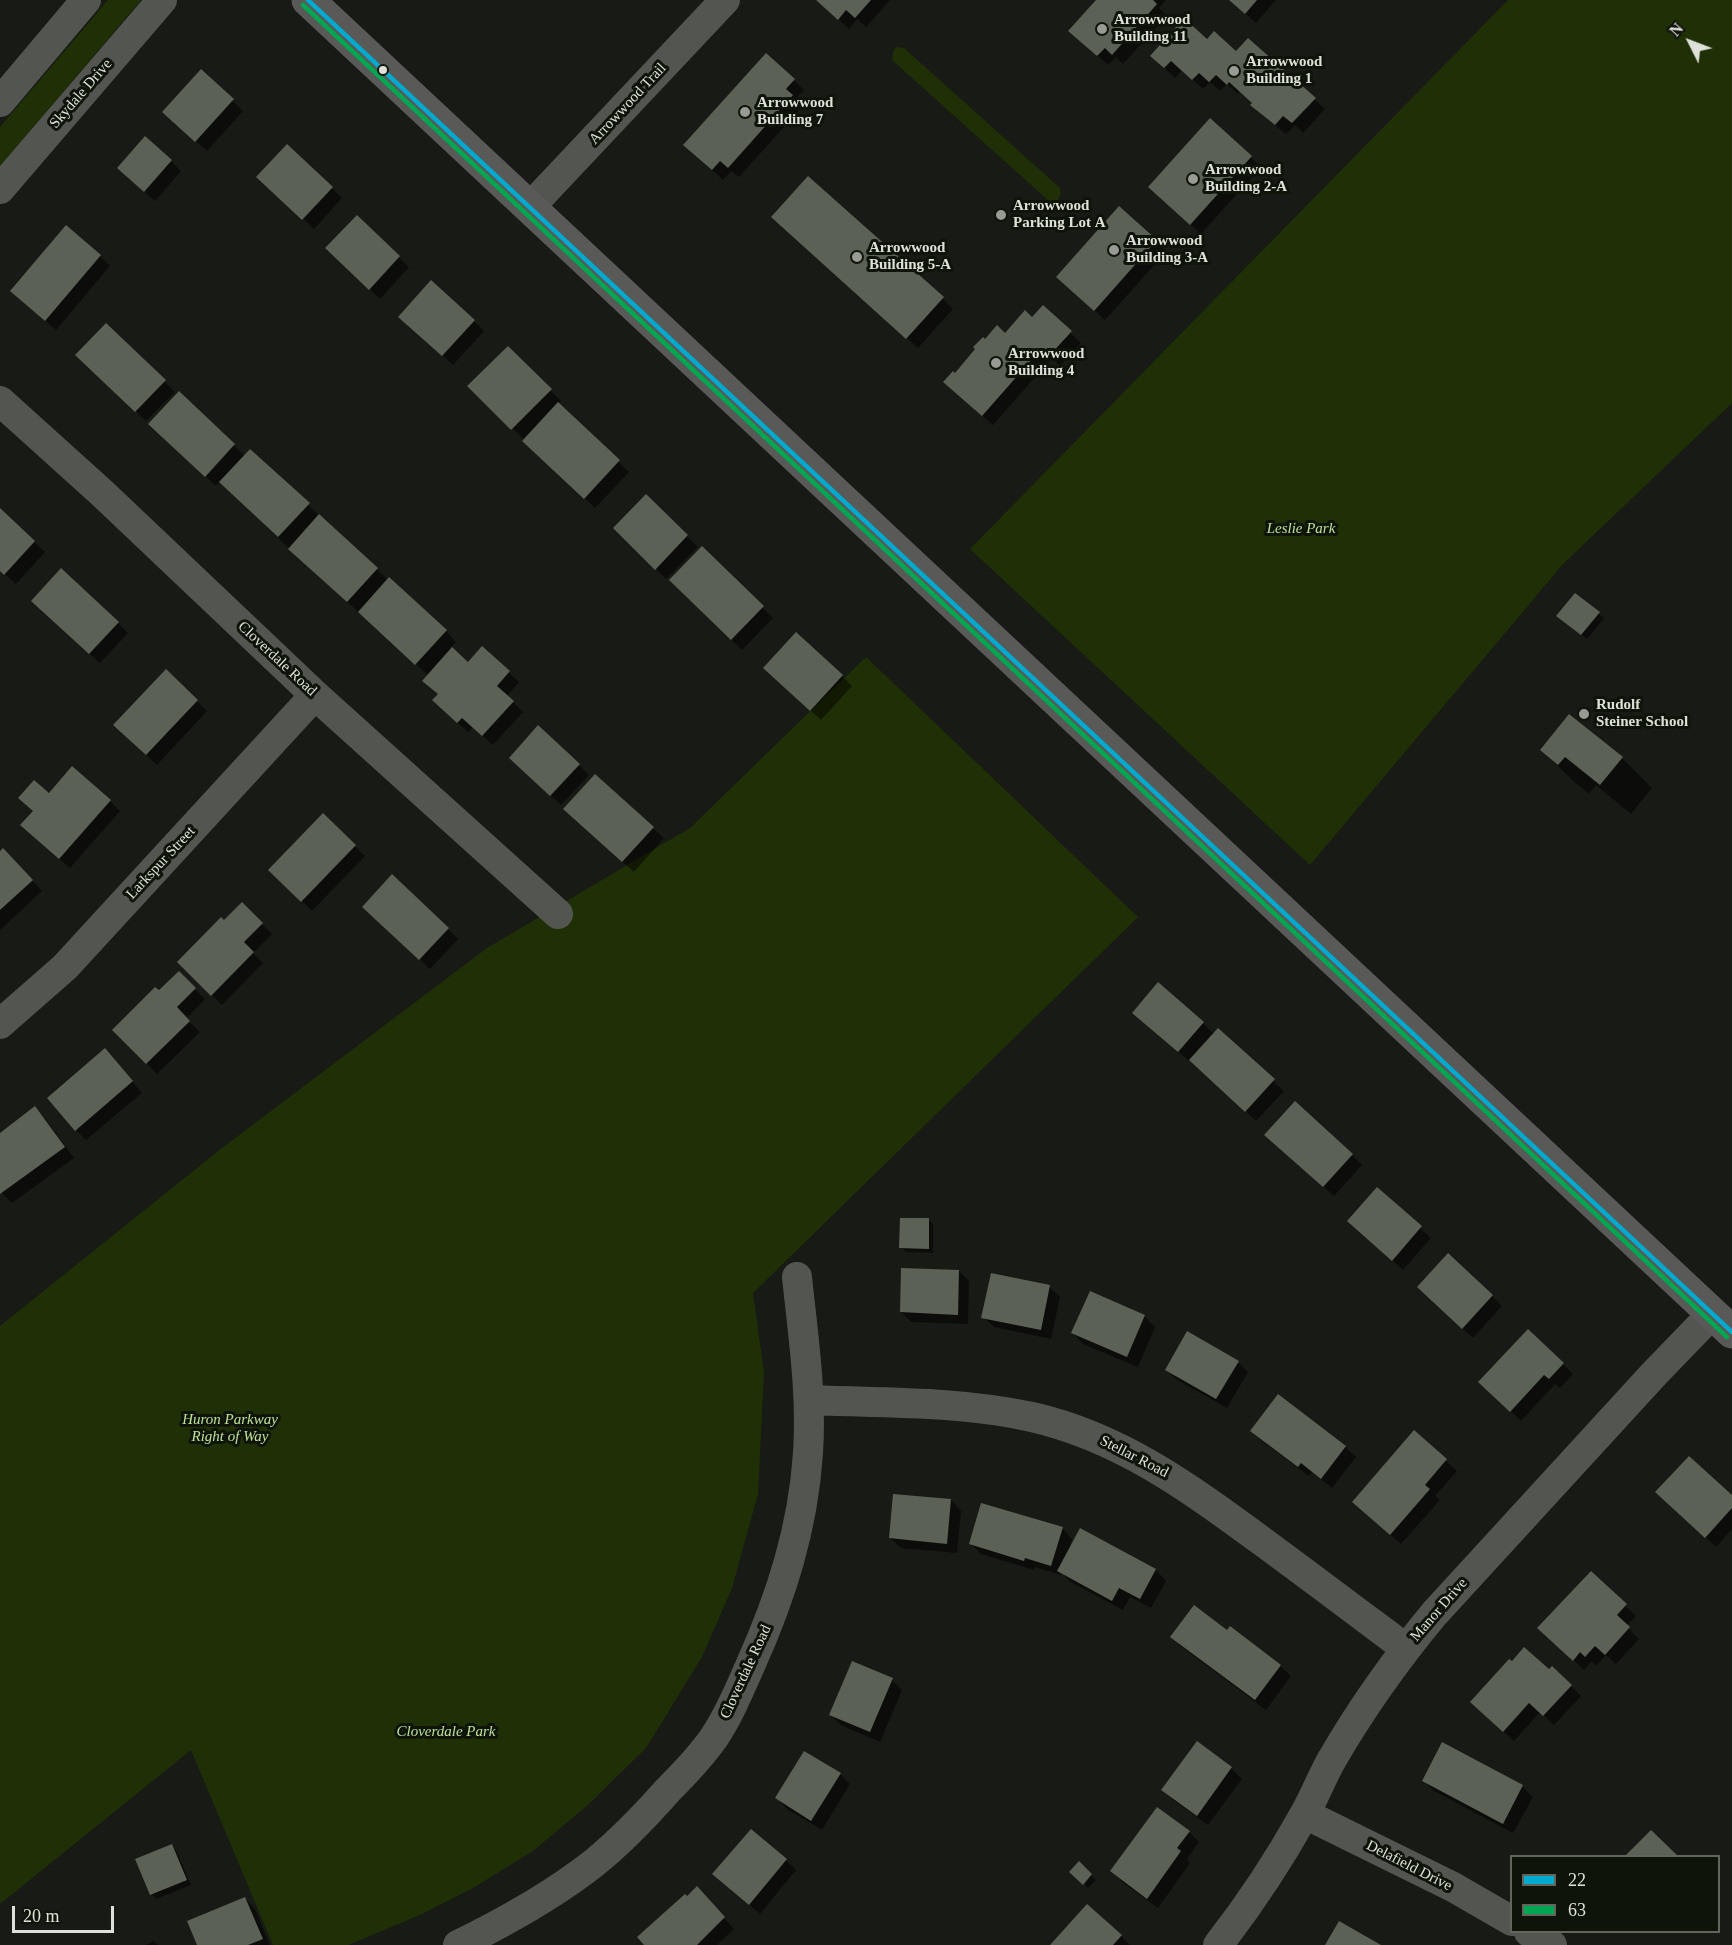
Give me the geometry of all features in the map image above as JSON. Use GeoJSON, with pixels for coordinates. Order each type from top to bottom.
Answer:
{"type":"FeatureCollection","features":[{"type":"Feature","properties":{"kind":"main road"},"geometry":{"type":"LineString","coordinates":[[308,0],[1722,1323]]}},
{"type":"Feature","properties":{"kind":"street"},"geometry":{"type":"LineString","coordinates":[[0,102],[86,0]]}},
{"type":"Feature","properties":{"kind":"street","name":"Skydale Drive"},"geometry":{"type":"LineString","coordinates":[[0,189],[162,0]]}},
{"type":"Feature","properties":{"kind":"street","name":"Arrowwood Trail"},"geometry":{"type":"LineString","coordinates":[[530,207],[725,0]]}},
{"type":"Feature","properties":{"kind":"street","name":"Cloverdale Road"},"geometry":{"type":"LineString","coordinates":[[0,401],[102,493],[315,696],[558,914]]}},
{"type":"Feature","properties":{"kind":"street","name":"Larkspur Street"},"geometry":{"type":"LineString","coordinates":[[0,1024],[64,967],[315,696]]}},
{"type":"Feature","properties":{"kind":"street","name":"Cloverdale Road"},"geometry":{"type":"LineString","coordinates":[[458,1945],[503,1923],[593,1864],[653,1808],[713,1739],[729,1710],[775,1609],[802,1511],[808,1454],[810,1400],[797,1277]]}},
{"type":"Feature","properties":{"kind":"street","name":"Manor Drive"},"geometry":{"type":"LineString","coordinates":[[1218,1945],[1245,1911],[1305,1814],[1349,1731],[1405,1648],[1654,1374],[1722,1323]]}},
{"type":"Feature","properties":{"kind":"street","name":"Stellar Road"},"geometry":{"type":"LineString","coordinates":[[810,1400],[992,1409],[1044,1420],[1109,1443],[1143,1460],[1189,1488],[1405,1648]]}},
{"type":"Feature","properties":{"kind":"street","name":"Delafield Drive"},"geometry":{"type":"LineString","coordinates":[[1305,1814],[1453,1887],[1510,1920]]}},
{"type":"Feature","properties":{"kind":"street"},"geometry":{"type":"LineString","coordinates":[[1531,1933],[1552,1945]]}},
{"type":"Feature","properties":{"kind":"green space"},"geometry":{"type":"Polygon","coordinates":[[[108,0],[141,0],[0,166],[0,127],[108,0]]]}},
{"type":"Feature","properties":{"kind":"green space","name":"Leslie Park"},"geometry":{"type":"Polygon","coordinates":[[[1508,0],[1732,0],[1732,403],[1563,564],[1310,865],[970,549],[1508,0]]]}},
{"type":"Feature","properties":{"kind":"green space"},"geometry":{"type":"Polygon","coordinates":[[[897,47],[904,48],[1060,188],[1061,193],[1058,200],[1049,201],[892,60],[897,47]]]}},
{"type":"Feature","properties":{"kind":"green space","name":"Huron Parkway Right of Way"},"geometry":{"type":"Polygon","coordinates":[[[866,657],[1138,917],[753,1293],[764,1372],[758,1494],[732,1588],[702,1657],[646,1748],[589,1804],[533,1851],[473,1888],[420,1915],[348,1945],[273,1945],[191,1750],[0,1904],[0,1326],[222,1148],[487,948],[690,828],[866,657]]]}},
{"type":"Feature","properties":{"kind":"building"},"geometry":{"type":"Polygon","coordinates":[[[816,0],[871,0],[855,18],[846,10],[838,20],[816,0]]]}},
{"type":"Feature","properties":{"kind":"building","name":"Arrowwood Building 11"},"geometry":{"type":"Polygon","coordinates":[[[1096,0],[1153,0],[1157,4],[1112,55],[1105,48],[1097,56],[1068,31],[1096,0]]]}},
{"type":"Feature","properties":{"kind":"building"},"geometry":{"type":"Polygon","coordinates":[[[1229,0],[1257,0],[1245,14],[1229,0]]]}},
{"type":"Feature","properties":{"kind":"building","name":"Arrowwood Building 1"},"geometry":{"type":"Polygon","coordinates":[[[1184,18],[1207,39],[1214,31],[1236,51],[1248,38],[1316,98],[1292,123],[1283,116],[1275,125],[1250,105],[1252,103],[1229,82],[1227,85],[1216,75],[1209,82],[1199,73],[1192,80],[1171,61],[1164,68],[1150,56],[1184,18]]]}},
{"type":"Feature","properties":{"kind":"building","name":"Arrowwood Building 7"},"geometry":{"type":"Polygon","coordinates":[[[766,53],[795,79],[786,89],[793,95],[728,168],[720,161],[712,170],[683,145],[766,53]]]}},
{"type":"Feature","properties":{"kind":"building"},"geometry":{"type":"Polygon","coordinates":[[[201,69],[234,99],[195,142],[162,112],[201,69]]]}},
{"type":"Feature","properties":{"kind":"building","name":"Arrowwood Building 2-A"},"geometry":{"type":"Polygon","coordinates":[[[1210,118],[1252,156],[1190,225],[1148,187],[1210,118]]]}},
{"type":"Feature","properties":{"kind":"building"},"geometry":{"type":"Polygon","coordinates":[[[145,136],[172,160],[144,192],[117,168],[145,136]]]}},
{"type":"Feature","properties":{"kind":"building"},"geometry":{"type":"Polygon","coordinates":[[[287,144],[333,187],[302,220],[256,177],[287,144]]]}},
{"type":"Feature","properties":{"kind":"building","name":"Arrowwood Building 5-A"},"geometry":{"type":"Polygon","coordinates":[[[808,176],[944,297],[906,339],[771,217],[808,176]]]}},
{"type":"Feature","properties":{"kind":"building","name":"Arrowwood Building 3-A"},"geometry":{"type":"Polygon","coordinates":[[[1119,206],[1157,240],[1094,311],[1056,277],[1119,206]]]}},
{"type":"Feature","properties":{"kind":"building"},"geometry":{"type":"Polygon","coordinates":[[[357,215],[400,256],[369,290],[325,248],[357,215]]]}},
{"type":"Feature","properties":{"kind":"building"},"geometry":{"type":"Polygon","coordinates":[[[66,225],[101,255],[45,321],[10,291],[66,225]]]}},
{"type":"Feature","properties":{"kind":"building"},"geometry":{"type":"Polygon","coordinates":[[[431,280],[475,320],[442,356],[398,317],[431,280]]]}},
{"type":"Feature","properties":{"kind":"building","name":"Arrowwood Building 4"},"geometry":{"type":"Polygon","coordinates":[[[1043,305],[1072,331],[1049,356],[1041,349],[982,416],[943,382],[953,371],[955,373],[975,349],[973,347],[983,337],[985,339],[997,325],[1005,333],[1025,310],[1032,317],[1043,305]]]}},
{"type":"Feature","properties":{"kind":"building"},"geometry":{"type":"Polygon","coordinates":[[[106,323],[166,380],[135,412],[75,355],[106,323]]]}},
{"type":"Feature","properties":{"kind":"building"},"geometry":{"type":"Polygon","coordinates":[[[508,346],[552,389],[511,430],[467,386],[508,346]]]}},
{"type":"Feature","properties":{"kind":"building"},"geometry":{"type":"Polygon","coordinates":[[[179,391],[235,444],[205,477],[148,424],[179,391]]]}},
{"type":"Feature","properties":{"kind":"building"},"geometry":{"type":"Polygon","coordinates":[[[558,402],[620,460],[584,499],[522,441],[558,402]]]}},
{"type":"Feature","properties":{"kind":"building"},"geometry":{"type":"Polygon","coordinates":[[[250,449],[310,503],[278,537],[219,482],[250,449]]]}},
{"type":"Feature","properties":{"kind":"building"},"geometry":{"type":"Polygon","coordinates":[[[646,494],[688,535],[655,570],[613,528],[646,494]]]}},
{"type":"Feature","properties":{"kind":"building"},"geometry":{"type":"Polygon","coordinates":[[[0,508],[35,541],[4,575],[0,571],[0,508]]]}},
{"type":"Feature","properties":{"kind":"building"},"geometry":{"type":"Polygon","coordinates":[[[319,514],[378,568],[347,602],[288,549],[319,514]]]}},
{"type":"Feature","properties":{"kind":"building"},"geometry":{"type":"Polygon","coordinates":[[[702,546],[764,606],[731,640],[669,580],[702,546]]]}},
{"type":"Feature","properties":{"kind":"building"},"geometry":{"type":"Polygon","coordinates":[[[61,568],[119,622],[89,654],[31,601],[61,568]]]}},
{"type":"Feature","properties":{"kind":"building"},"geometry":{"type":"Polygon","coordinates":[[[389,577],[447,630],[415,665],[358,612],[389,577]]]}},
{"type":"Feature","properties":{"kind":"building"},"geometry":{"type":"Polygon","coordinates":[[[1575,593],[1600,612],[1581,635],[1556,616],[1575,593]]]}},
{"type":"Feature","properties":{"kind":"building"},"geometry":{"type":"Polygon","coordinates":[[[796,632],[843,675],[810,711],[763,668],[796,632]]]}},
{"type":"Feature","properties":{"kind":"building"},"geometry":{"type":"Polygon","coordinates":[[[482,646],[510,671],[497,686],[514,701],[482,736],[462,718],[457,723],[432,700],[438,694],[422,681],[452,647],[468,662],[482,646]]]}},
{"type":"Feature","properties":{"kind":"building"},"geometry":{"type":"Polygon","coordinates":[[[166,669],[198,700],[146,755],[113,725],[166,669]]]}},
{"type":"Feature","properties":{"kind":"building"},"geometry":{"type":"Polygon","coordinates":[[[1569,714],[1623,757],[1600,785],[1565,757],[1558,765],[1540,750],[1569,714]]]}},
{"type":"Feature","properties":{"kind":"building"},"geometry":{"type":"Polygon","coordinates":[[[538,725],[580,764],[550,796],[509,758],[538,725]]]}},
{"type":"Feature","properties":{"kind":"building"},"geometry":{"type":"Polygon","coordinates":[[[72,766],[111,800],[59,859],[20,825],[33,811],[18,798],[34,780],[49,793],[72,766]]]}},
{"type":"Feature","properties":{"kind":"building"},"geometry":{"type":"Polygon","coordinates":[[[595,774],[654,827],[622,862],[563,809],[595,774]]]}},
{"type":"Feature","properties":{"kind":"building"},"geometry":{"type":"Polygon","coordinates":[[[323,813],[356,845],[301,902],[268,870],[323,813]]]}},
{"type":"Feature","properties":{"kind":"building"},"geometry":{"type":"Polygon","coordinates":[[[3,848],[33,880],[0,910],[0,851],[3,848]]]}},
{"type":"Feature","properties":{"kind":"building"},"geometry":{"type":"Polygon","coordinates":[[[392,874],[449,928],[419,960],[362,907],[392,874]]]}},
{"type":"Feature","properties":{"kind":"building"},"geometry":{"type":"Polygon","coordinates":[[[242,902],[263,923],[244,942],[254,952],[211,996],[177,962],[221,917],[224,920],[242,902]]]}},
{"type":"Feature","properties":{"kind":"building"},"geometry":{"type":"Polygon","coordinates":[[[179,971],[196,988],[177,1007],[190,1021],[146,1064],[112,1030],[155,987],[159,990],[179,971]]]}},
{"type":"Feature","properties":{"kind":"building"},"geometry":{"type":"Polygon","coordinates":[[[1158,982],[1204,1022],[1178,1052],[1132,1013],[1158,982]]]}},
{"type":"Feature","properties":{"kind":"building"},"geometry":{"type":"Polygon","coordinates":[[[1218,1028],[1275,1079],[1245,1112],[1189,1060],[1218,1028]]]}},
{"type":"Feature","properties":{"kind":"building"},"geometry":{"type":"Polygon","coordinates":[[[105,1048],[133,1081],[75,1131],[47,1098],[105,1048]]]}},
{"type":"Feature","properties":{"kind":"building"},"geometry":{"type":"Polygon","coordinates":[[[1295,1101],[1353,1154],[1323,1187],[1264,1135],[1295,1101]]]}},
{"type":"Feature","properties":{"kind":"building"},"geometry":{"type":"Polygon","coordinates":[[[35,1106],[65,1147],[0,1194],[0,1133],[35,1106]]]}},
{"type":"Feature","properties":{"kind":"building"},"geometry":{"type":"Polygon","coordinates":[[[1377,1187],[1422,1226],[1392,1261],[1347,1221],[1377,1187]]]}},
{"type":"Feature","properties":{"kind":"building"},"geometry":{"type":"Polygon","coordinates":[[[900,1218],[929,1218],[929,1249],[899,1248],[900,1218]]]}},
{"type":"Feature","properties":{"kind":"building"},"geometry":{"type":"Polygon","coordinates":[[[1448,1253],[1493,1295],[1462,1329],[1417,1287],[1448,1253]]]}},
{"type":"Feature","properties":{"kind":"building"},"geometry":{"type":"Polygon","coordinates":[[[901,1268],[959,1270],[958,1315],[900,1312],[901,1268]]]}},
{"type":"Feature","properties":{"kind":"building"},"geometry":{"type":"Polygon","coordinates":[[[991,1273],[1050,1285],[1041,1330],[981,1318],[991,1273]]]}},
{"type":"Feature","properties":{"kind":"building"},"geometry":{"type":"Polygon","coordinates":[[[1090,1291],[1145,1315],[1127,1357],[1071,1333],[1090,1291]]]}},
{"type":"Feature","properties":{"kind":"building"},"geometry":{"type":"Polygon","coordinates":[[[1528,1329],[1564,1363],[1549,1379],[1544,1375],[1510,1412],[1478,1382],[1528,1329]]]}},
{"type":"Feature","properties":{"kind":"building"},"geometry":{"type":"Polygon","coordinates":[[[1187,1331],[1239,1361],[1216,1399],[1165,1370],[1187,1331]]]}},
{"type":"Feature","properties":{"kind":"building"},"geometry":{"type":"Polygon","coordinates":[[[1278,1394],[1346,1446],[1321,1479],[1301,1463],[1298,1467],[1250,1431],[1278,1394]]]}},
{"type":"Feature","properties":{"kind":"building"},"geometry":{"type":"Polygon","coordinates":[[[1414,1430],[1447,1459],[1425,1485],[1430,1489],[1390,1535],[1352,1502],[1414,1430]]]}},
{"type":"Feature","properties":{"kind":"building"},"geometry":{"type":"Polygon","coordinates":[[[1689,1456],[1732,1495],[1732,1508],[1705,1538],[1655,1492],[1689,1456]]]}},
{"type":"Feature","properties":{"kind":"building"},"geometry":{"type":"Polygon","coordinates":[[[893,1494],[951,1499],[947,1544],[889,1538],[893,1494]]]}},
{"type":"Feature","properties":{"kind":"building"},"geometry":{"type":"Polygon","coordinates":[[[981,1503],[1063,1527],[1051,1566],[1025,1558],[1024,1561],[969,1544],[981,1503]]]}},
{"type":"Feature","properties":{"kind":"building"},"geometry":{"type":"Polygon","coordinates":[[[1080,1528],[1156,1569],[1140,1599],[1119,1588],[1112,1601],[1057,1571],[1080,1528]]]}},
{"type":"Feature","properties":{"kind":"building"},"geometry":{"type":"Polygon","coordinates":[[[1591,1571],[1627,1604],[1617,1615],[1630,1627],[1605,1655],[1595,1646],[1585,1657],[1580,1652],[1573,1661],[1537,1628],[1591,1571]]]}},
{"type":"Feature","properties":{"kind":"building"},"geometry":{"type":"Polygon","coordinates":[[[1194,1605],[1227,1630],[1230,1626],[1281,1665],[1255,1700],[1170,1637],[1194,1605]]]}},
{"type":"Feature","properties":{"kind":"building"},"geometry":{"type":"Polygon","coordinates":[[[1524,1647],[1549,1669],[1552,1666],[1572,1685],[1543,1716],[1529,1703],[1503,1732],[1470,1702],[1509,1659],[1512,1661],[1524,1647]]]}},
{"type":"Feature","properties":{"kind":"building"},"geometry":{"type":"Polygon","coordinates":[[[852,1661],[893,1678],[870,1732],[829,1715],[852,1661]]]}},
{"type":"Feature","properties":{"kind":"building"},"geometry":{"type":"Polygon","coordinates":[[[1197,1741],[1232,1767],[1197,1816],[1161,1790],[1197,1741]]]}},
{"type":"Feature","properties":{"kind":"building"},"geometry":{"type":"Polygon","coordinates":[[[1442,1742],[1523,1785],[1503,1824],[1422,1781],[1442,1742]]]}},
{"type":"Feature","properties":{"kind":"building"},"geometry":{"type":"Polygon","coordinates":[[[804,1751],[841,1773],[811,1821],[775,1798],[804,1751]]]}},
{"type":"Feature","properties":{"kind":"building"},"geometry":{"type":"Polygon","coordinates":[[[1157,1807],[1190,1831],[1177,1848],[1181,1851],[1147,1899],[1110,1871],[1157,1807]]]}},
{"type":"Feature","properties":{"kind":"building"},"geometry":{"type":"Polygon","coordinates":[[[751,1829],[787,1859],[749,1905],[712,1874],[751,1829]]]}},
{"type":"Feature","properties":{"kind":"building"},"geometry":{"type":"Polygon","coordinates":[[[1651,1830],[1677,1855],[1626,1855],[1651,1830]]]}},
{"type":"Feature","properties":{"kind":"building"},"geometry":{"type":"Polygon","coordinates":[[[172,1844],[187,1880],[150,1895],[135,1859],[172,1844]]]}},
{"type":"Feature","properties":{"kind":"building"},"geometry":{"type":"Polygon","coordinates":[[[1079,1861],[1092,1874],[1083,1885],[1069,1872],[1079,1861]]]}},
{"type":"Feature","properties":{"kind":"building"},"geometry":{"type":"Polygon","coordinates":[[[697,1886],[725,1917],[697,1945],[644,1945],[637,1937],[697,1886]]]}},
{"type":"Feature","properties":{"kind":"building"},"geometry":{"type":"Polygon","coordinates":[[[245,1897],[263,1939],[248,1945],[197,1945],[187,1921],[245,1897]]]}},
{"type":"Feature","properties":{"kind":"building"},"geometry":{"type":"Polygon","coordinates":[[[1087,1904],[1122,1935],[1113,1945],[1050,1945],[1087,1904]]]}},
{"type":"Feature","properties":{"kind":"building"},"geometry":{"type":"Polygon","coordinates":[[[1339,1921],[1381,1945],[1325,1945],[1339,1921]]]}},
{"type":"Feature","properties":{"kind":"transit line","name":"22"},"geometry":{"type":"LineString","coordinates":[[308,0],[1732,1332]]}},
{"type":"Feature","properties":{"kind":"transit line","name":"63"},"geometry":{"type":"LineString","coordinates":[[303,5],[1727,1337]]}},
{"type":"Feature","properties":{"kind":"place","name":"Arrowwood Building 11"},"geometry":{"type":"Point","coordinates":[1102,29]}},
{"type":"Feature","properties":{"kind":"place","name":"Arrowwood Building 1"},"geometry":{"type":"Point","coordinates":[1234,71]}},
{"type":"Feature","properties":{"kind":"place","name":"Arrowwood Building 7"},"geometry":{"type":"Point","coordinates":[745,112]}},
{"type":"Feature","properties":{"kind":"place","name":"Arrowwood Building 2-A"},"geometry":{"type":"Point","coordinates":[1193,179]}},
{"type":"Feature","properties":{"kind":"place","name":"Arrowwood Parking Lot A"},"geometry":{"type":"Point","coordinates":[1001,215]}},
{"type":"Feature","properties":{"kind":"place","name":"Arrowwood Building 3-A"},"geometry":{"type":"Point","coordinates":[1114,250]}},
{"type":"Feature","properties":{"kind":"place","name":"Arrowwood Building 5-A"},"geometry":{"type":"Point","coordinates":[857,257]}},
{"type":"Feature","properties":{"kind":"place","name":"Arrowwood Building 4"},"geometry":{"type":"Point","coordinates":[996,363]}},
{"type":"Feature","properties":{"kind":"place","name":"Rudolf Steiner School"},"geometry":{"type":"Point","coordinates":[1584,714]}},
{"type":"Feature","properties":{"kind":"park label","name":"Cloverdale Park"},"geometry":{"type":"Point","coordinates":[446,1732]}}]}
